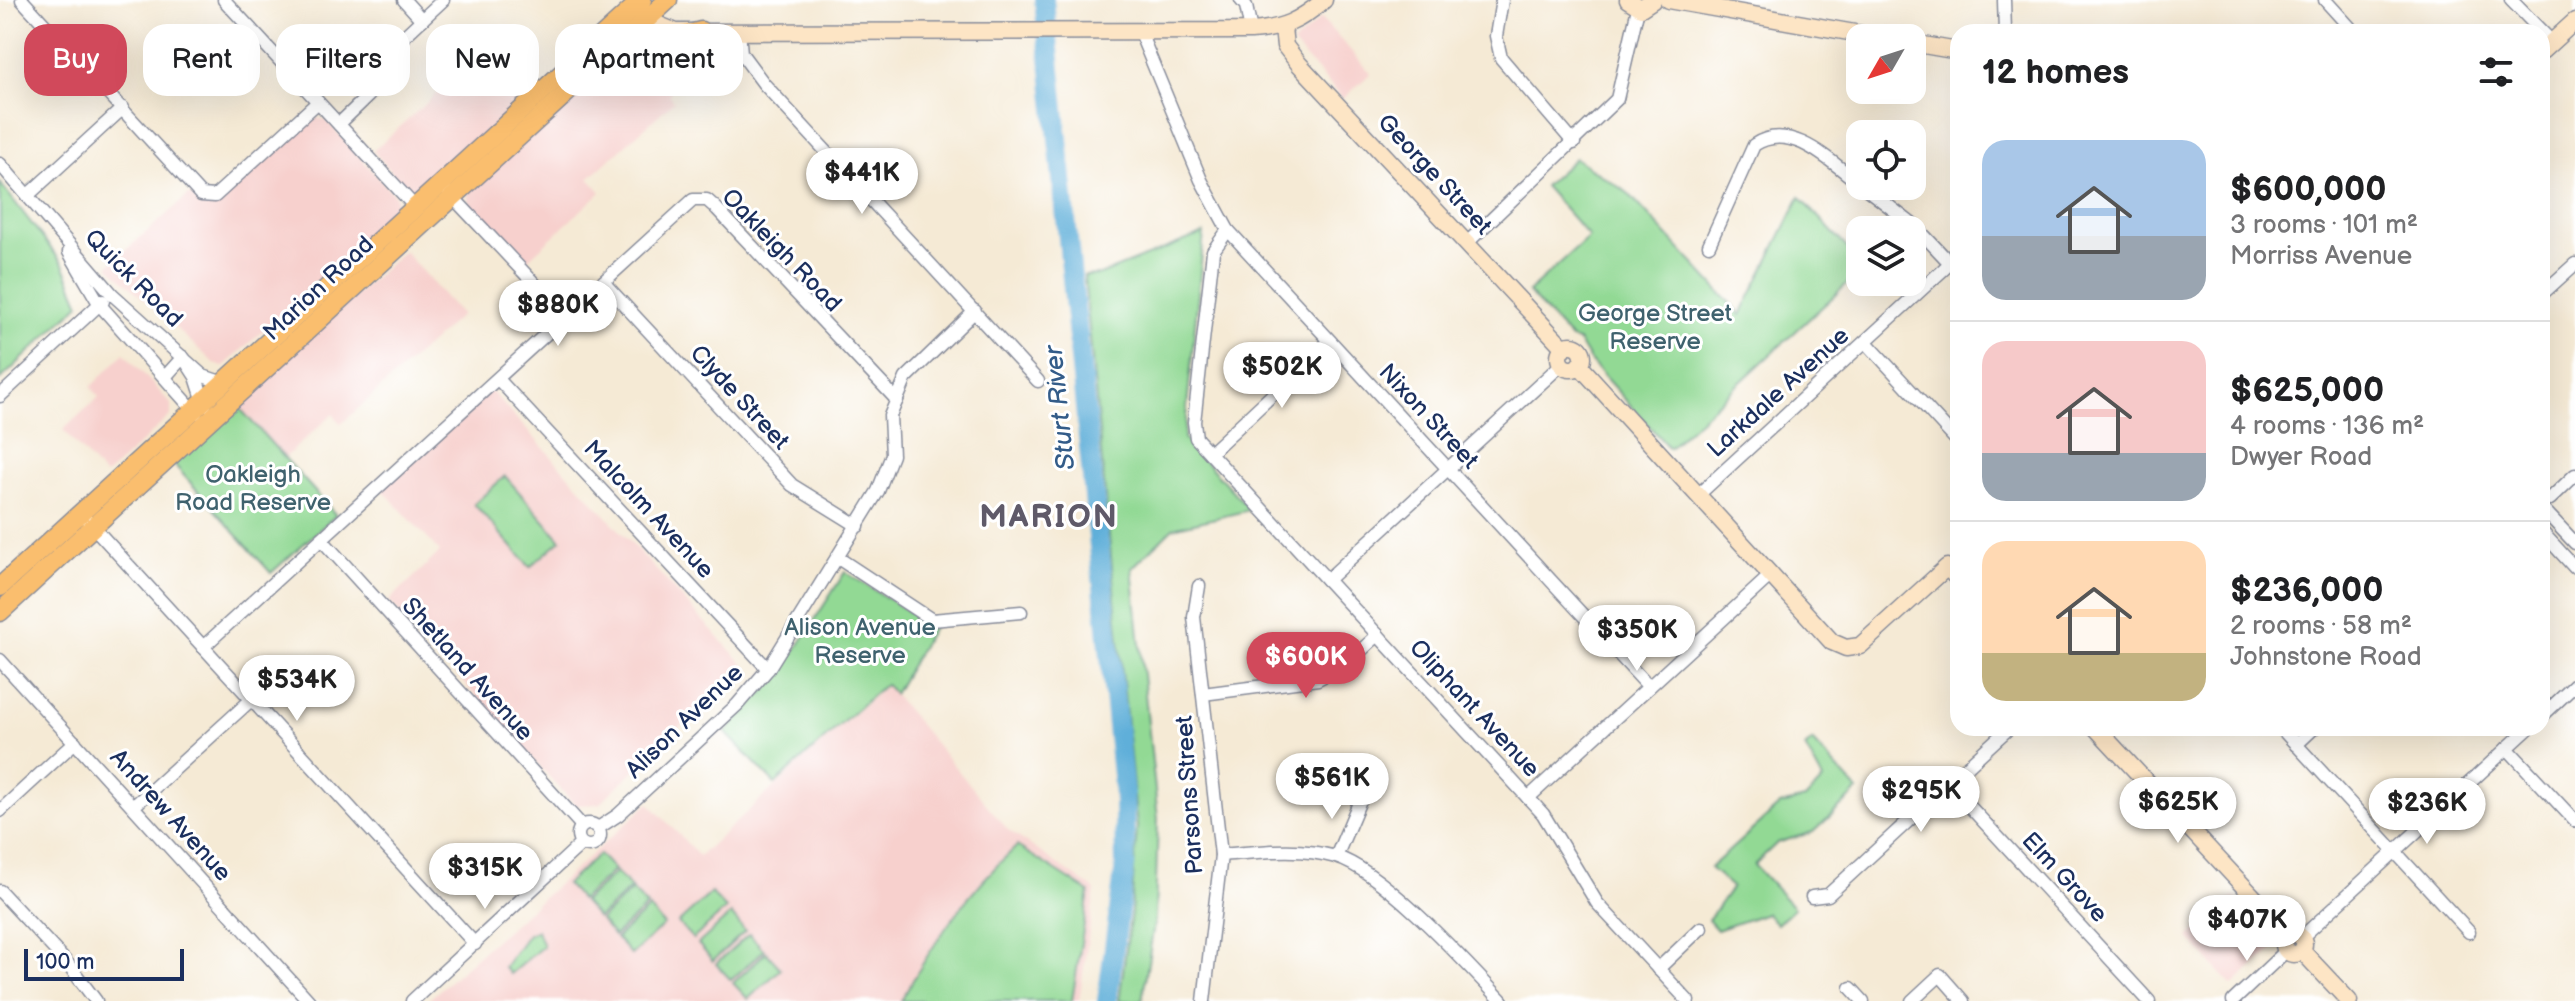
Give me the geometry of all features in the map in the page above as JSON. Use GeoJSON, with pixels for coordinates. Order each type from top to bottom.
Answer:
{"type":"FeatureCollection","features":[{"type":"Feature","properties":{"kind":"main road","name":"Marion Road"},"geometry":{"type":"LineString","coordinates":[[638,24],[650,5]]}},
{"type":"Feature","properties":{"kind":"main road","name":"Marion Road"},"geometry":{"type":"LineString","coordinates":[[3,598],[202,411],[650,5]]}},
{"type":"Feature","properties":{"kind":"main road","name":"Marion Road"},"geometry":{"type":"LineString","coordinates":[[202,411],[224,383],[415,207],[447,190],[558,96]]}},
{"type":"Feature","properties":{"kind":"street"},"geometry":{"type":"LineString","coordinates":[[22,0],[201,195],[208,198],[215,196],[318,102]]}},
{"type":"Feature","properties":{"kind":"street"},"geometry":{"type":"LineString","coordinates":[[224,0],[415,207]]}},
{"type":"Feature","properties":{"kind":"street"},"geometry":{"type":"LineString","coordinates":[[404,0],[422,20]]}},
{"type":"Feature","properties":{"kind":"street"},"geometry":{"type":"LineString","coordinates":[[339,124],[369,95],[397,43],[443,0]]}},
{"type":"Feature","properties":{"kind":"street"},"geometry":{"type":"LineString","coordinates":[[1241,0],[1246,6],[1251,31]]}},
{"type":"Feature","properties":{"kind":"street"},"geometry":{"type":"LineString","coordinates":[[743,31],[1251,31],[1283,28],[1303,19],[1324,0]]}},
{"type":"Feature","properties":{"kind":"street"},"geometry":{"type":"LineString","coordinates":[[1502,0],[1496,36],[1501,58],[1574,143]]}},
{"type":"Feature","properties":{"kind":"street"},"geometry":{"type":"LineString","coordinates":[[1668,0],[1846,31]]}},
{"type":"Feature","properties":{"kind":"street"},"geometry":{"type":"LineString","coordinates":[[2004,0],[2005,24]]}},
{"type":"Feature","properties":{"kind":"street"},"geometry":{"type":"LineString","coordinates":[[2325,0],[2347,24]]}},
{"type":"Feature","properties":{"kind":"street"},"geometry":{"type":"LineString","coordinates":[[2511,0],[2529,24]]}},
{"type":"Feature","properties":{"kind":"street"},"geometry":{"type":"LineString","coordinates":[[1467,243],[1617,99],[1640,3]]}},
{"type":"Feature","properties":{"kind":"street"},"geometry":{"type":"LineString","coordinates":[[650,5],[668,24]]}},
{"type":"Feature","properties":{"kind":"street"},"geometry":{"type":"LineString","coordinates":[[2550,44],[2575,21]]}},
{"type":"Feature","properties":{"kind":"street","name":"George Street"},"geometry":{"type":"LineString","coordinates":[[1283,28],[1285,46],[1299,64],[1832,642],[1846,648],[1860,646],[1950,571]]}},
{"type":"Feature","properties":{"kind":"street","name":"Nixon Street"},"geometry":{"type":"LineString","coordinates":[[1139,30],[1201,180],[1228,230],[1649,687]]}},
{"type":"Feature","properties":{"kind":"street"},"geometry":{"type":"LineString","coordinates":[[1926,45],[1950,50]]}},
{"type":"Feature","properties":{"kind":"street"},"geometry":{"type":"LineString","coordinates":[[743,57],[1038,381]]}},
{"type":"Feature","properties":{"kind":"street"},"geometry":{"type":"LineString","coordinates":[[27,196],[123,108]]}},
{"type":"Feature","properties":{"kind":"street"},"geometry":{"type":"LineString","coordinates":[[1709,245],[1754,145],[1768,136],[1782,135],[1819,153],[1846,174]]}},
{"type":"Feature","properties":{"kind":"street","name":"Quick Road"},"geometry":{"type":"LineString","coordinates":[[0,164],[112,294],[203,376],[224,383]]}},
{"type":"Feature","properties":{"kind":"street"},"geometry":{"type":"LineString","coordinates":[[447,190],[565,316]]}},
{"type":"Feature","properties":{"kind":"street","name":"Oakleigh Road"},"geometry":{"type":"LineString","coordinates":[[203,647],[323,541],[693,200],[707,200],[897,400]]}},
{"type":"Feature","properties":{"kind":"street"},"geometry":{"type":"LineString","coordinates":[[1881,200],[1950,256]]}},
{"type":"Feature","properties":{"kind":"street","name":"Quick Road"},"geometry":{"type":"LineString","coordinates":[[55,229],[100,305],[165,377],[202,411]]}},
{"type":"Feature","properties":{"kind":"street","name":"Oliphant Avenue"},"geometry":{"type":"LineString","coordinates":[[1228,230],[1213,251],[1194,422],[1196,438],[1543,814],[1597,903],[1688,1001]]}},
{"type":"Feature","properties":{"kind":"street","name":"Larkdale Avenue"},"geometry":{"type":"LineString","coordinates":[[1698,495],[1950,263]]}},
{"type":"Feature","properties":{"kind":"street"},"geometry":{"type":"LineString","coordinates":[[2550,287],[2575,264]]}},
{"type":"Feature","properties":{"kind":"street","name":"Clyde Street"},"geometry":{"type":"LineString","coordinates":[[603,282],[792,485],[858,526]]}},
{"type":"Feature","properties":{"kind":"street"},"geometry":{"type":"LineString","coordinates":[[0,396],[112,294]]}},
{"type":"Feature","properties":{"kind":"street","name":"Alison Avenue"},"geometry":{"type":"LineString","coordinates":[[598,828],[618,815],[737,705],[768,669],[858,526],[892,455],[890,416],[906,378],[918,362],[975,311]]}},
{"type":"Feature","properties":{"kind":"street"},"geometry":{"type":"LineString","coordinates":[[1210,453],[1330,341]]}},
{"type":"Feature","properties":{"kind":"street"},"geometry":{"type":"LineString","coordinates":[[1866,342],[1950,433]]}},
{"type":"Feature","properties":{"kind":"street","name":"Quick Road"},"geometry":{"type":"LineString","coordinates":[[183,357],[202,411]]}},
{"type":"Feature","properties":{"kind":"street","name":"Quick Road"},"geometry":{"type":"LineString","coordinates":[[165,377],[183,357]]}},
{"type":"Feature","properties":{"kind":"street"},"geometry":{"type":"LineString","coordinates":[[1327,580],[1568,359]]}},
{"type":"Feature","properties":{"kind":"street","name":"Malcolm Avenue"},"geometry":{"type":"LineString","coordinates":[[498,379],[768,669]]}},
{"type":"Feature","properties":{"kind":"street"},"geometry":{"type":"LineString","coordinates":[[2550,502],[2575,475]]}},
{"type":"Feature","properties":{"kind":"street"},"geometry":{"type":"LineString","coordinates":[[2550,513],[2575,543]]}},
{"type":"Feature","properties":{"kind":"street"},"geometry":{"type":"LineString","coordinates":[[86,520],[475,944]]}},
{"type":"Feature","properties":{"kind":"street","name":"Shetland Avenue"},"geometry":{"type":"LineString","coordinates":[[323,541],[582,826]]}},
{"type":"Feature","properties":{"kind":"street"},"geometry":{"type":"LineString","coordinates":[[2550,541],[2575,568]]}},
{"type":"Feature","properties":{"kind":"street"},"geometry":{"type":"LineString","coordinates":[[838,558],[932,620],[1021,612]]}},
{"type":"Feature","properties":{"kind":"street"},"geometry":{"type":"LineString","coordinates":[[1528,798],[1771,575]]}},
{"type":"Feature","properties":{"kind":"street","name":"Parsons Street"},"geometry":{"type":"LineString","coordinates":[[1199,586],[1194,617],[1221,855],[1204,1001]]}},
{"type":"Feature","properties":{"kind":"street"},"geometry":{"type":"LineString","coordinates":[[1203,694],[1318,679],[1346,664],[1378,635]]}},
{"type":"Feature","properties":{"kind":"street","name":"Andrew Avenue"},"geometry":{"type":"LineString","coordinates":[[0,660],[309,1001]]}},
{"type":"Feature","properties":{"kind":"street"},"geometry":{"type":"LineString","coordinates":[[2550,708],[2575,685]]}},
{"type":"Feature","properties":{"kind":"street"},"geometry":{"type":"LineString","coordinates":[[134,806],[251,700]]}},
{"type":"Feature","properties":{"kind":"street"},"geometry":{"type":"LineString","coordinates":[[1812,897],[1828,895],[2000,736]]}},
{"type":"Feature","properties":{"kind":"street"},"geometry":{"type":"LineString","coordinates":[[2103,736],[2349,1001]]}},
{"type":"Feature","properties":{"kind":"street"},"geometry":{"type":"LineString","coordinates":[[2289,736],[2469,932]]}},
{"type":"Feature","properties":{"kind":"street"},"geometry":{"type":"LineString","coordinates":[[2296,745],[2306,736]]}},
{"type":"Feature","properties":{"kind":"street"},"geometry":{"type":"LineString","coordinates":[[2233,1001],[2520,736]]}},
{"type":"Feature","properties":{"kind":"street"},"geometry":{"type":"LineString","coordinates":[[0,811],[75,742]]}},
{"type":"Feature","properties":{"kind":"street"},"geometry":{"type":"LineString","coordinates":[[2507,748],[2575,821]]}},
{"type":"Feature","properties":{"kind":"street","name":"Elm Grove"},"geometry":{"type":"LineString","coordinates":[[1949,784],[2149,1001]]}},
{"type":"Feature","properties":{"kind":"street"},"geometry":{"type":"LineString","coordinates":[[1336,857],[1361,798]]}},
{"type":"Feature","properties":{"kind":"street"},"geometry":{"type":"LineString","coordinates":[[592,824],[598,828],[597,842],[591,846],[581,844],[578,836],[582,826],[592,824]]}},
{"type":"Feature","properties":{"kind":"street"},"geometry":{"type":"LineString","coordinates":[[412,1001],[581,844]]}},
{"type":"Feature","properties":{"kind":"street"},"geometry":{"type":"LineString","coordinates":[[1221,855],[1292,850],[1336,857],[1384,887],[1498,996],[1482,1001]]}},
{"type":"Feature","properties":{"kind":"street"},"geometry":{"type":"LineString","coordinates":[[0,891],[68,964],[96,1001]]}},
{"type":"Feature","properties":{"kind":"street"},"geometry":{"type":"LineString","coordinates":[[1658,969],[1701,928]]}},
{"type":"Feature","properties":{"kind":"street"},"geometry":{"type":"LineString","coordinates":[[1912,1001],[1941,971],[1963,1001]]}},
{"type":"Feature","properties":{"kind":"street"},"geometry":{"type":"LineString","coordinates":[[1851,988],[1863,1001]]}},
{"type":"Feature","properties":{"kind":"shaded area"},"geometry":{"type":"Polygon","coordinates":[[[1321,18],[1371,73],[1343,99],[1293,44],[1321,18]]]}},
{"type":"Feature","properties":{"kind":"shaded area"},"geometry":{"type":"Polygon","coordinates":[[[434,96],[527,96],[421,192],[407,189],[373,151],[434,96]]]}},
{"type":"Feature","properties":{"kind":"shaded area"},"geometry":{"type":"Polygon","coordinates":[[[573,96],[670,96],[674,101],[589,178],[601,192],[524,263],[468,202],[468,190],[573,96]]]}},
{"type":"Feature","properties":{"kind":"shaded area"},"geometry":{"type":"Polygon","coordinates":[[[312,117],[326,120],[396,197],[395,210],[223,367],[215,364],[108,266],[190,194],[198,203],[215,202],[312,117]]]}},
{"type":"Feature","properties":{"kind":"shaded area"},"geometry":{"type":"Polygon","coordinates":[[[404,251],[461,315],[341,424],[333,414],[284,458],[236,404],[404,251]]]}},
{"type":"Feature","properties":{"kind":"shaded area"},"geometry":{"type":"Polygon","coordinates":[[[124,353],[171,404],[171,415],[105,476],[63,430],[99,397],[91,387],[124,353]]]}},
{"type":"Feature","properties":{"kind":"shaded area"},"geometry":{"type":"Polygon","coordinates":[[[490,390],[744,665],[599,804],[575,805],[389,601],[440,552],[381,488],[490,390]]]}},
{"type":"Feature","properties":{"kind":"shaded area"},"geometry":{"type":"Polygon","coordinates":[[[886,685],[1008,830],[1095,890],[1079,1001],[427,1001],[649,803],[699,856],[886,685]]]}},
{"type":"Feature","properties":{"kind":"shaded area"},"geometry":{"type":"Polygon","coordinates":[[[2234,897],[2278,945],[2232,986],[2189,938],[2234,897]]]}},
{"type":"Feature","properties":{"kind":"green space","name":"George Street Reserve"},"geometry":{"type":"Polygon","coordinates":[[[1575,158],[1628,193],[1741,315],[1800,197],[1846,247],[1846,285],[1669,448],[1590,361],[1578,341],[1571,339],[1528,292],[1589,237],[1544,186],[1575,158]]]}},
{"type":"Feature","properties":{"kind":"green space"},"geometry":{"type":"Polygon","coordinates":[[[0,183],[63,264],[80,304],[0,380],[0,183]]]}},
{"type":"Feature","properties":{"kind":"green space"},"geometry":{"type":"Polygon","coordinates":[[[1204,233],[1184,438],[1250,510],[1173,528],[1132,568],[1158,819],[1155,918],[1142,1001],[1119,1001],[1131,912],[1137,827],[1084,276],[1100,275],[1204,233]]]}},
{"type":"Feature","properties":{"kind":"green space","name":"Oakleigh Road Reserve"},"geometry":{"type":"Polygon","coordinates":[[[236,404],[336,515],[271,573],[171,461],[236,404]]]}},
{"type":"Feature","properties":{"kind":"green space"},"geometry":{"type":"Polygon","coordinates":[[[505,476],[561,540],[530,567],[474,504],[505,476]]]}},
{"type":"Feature","properties":{"kind":"green space","name":"Alison Avenue Reserve"},"geometry":{"type":"Polygon","coordinates":[[[845,572],[933,627],[894,694],[885,684],[775,784],[725,732],[779,676],[845,572]]]}},
{"type":"Feature","properties":{"kind":"green space"},"geometry":{"type":"Polygon","coordinates":[[[1812,741],[1858,791],[1813,832],[1777,843],[1754,865],[1794,908],[1777,924],[1766,913],[1717,930],[1708,920],[1732,887],[1710,868],[1780,805],[1805,799],[1823,780],[1805,747],[1812,741]]]}},
{"type":"Feature","properties":{"kind":"green space"},"geometry":{"type":"Polygon","coordinates":[[[1017,846],[1089,892],[1072,1001],[901,1001],[952,919],[982,881],[1017,846]]]}},
{"type":"Feature","properties":{"kind":"green space"},"geometry":{"type":"Polygon","coordinates":[[[599,854],[614,870],[581,900],[566,884],[599,854]]]}},
{"type":"Feature","properties":{"kind":"green space"},"geometry":{"type":"Polygon","coordinates":[[[616,872],[631,888],[598,918],[583,902],[616,872]]]}},
{"type":"Feature","properties":{"kind":"green space"},"geometry":{"type":"Polygon","coordinates":[[[632,890],[647,906],[614,936],[600,920],[632,890]]]}},
{"type":"Feature","properties":{"kind":"green space"},"geometry":{"type":"Polygon","coordinates":[[[711,893],[726,909],[693,939],[678,923],[711,893]]]}},
{"type":"Feature","properties":{"kind":"green space"},"geometry":{"type":"Polygon","coordinates":[[[649,908],[664,925],[631,955],[616,938],[649,908]]]}},
{"type":"Feature","properties":{"kind":"green space"},"geometry":{"type":"Polygon","coordinates":[[[731,914],[745,931],[713,961],[698,944],[731,914]]]}},
{"type":"Feature","properties":{"kind":"green space"},"geometry":{"type":"Polygon","coordinates":[[[537,930],[543,946],[510,974],[504,967],[528,934],[537,930]]]}},
{"type":"Feature","properties":{"kind":"green space"},"geometry":{"type":"Polygon","coordinates":[[[749,934],[764,950],[731,980],[716,964],[749,934]]]}},
{"type":"Feature","properties":{"kind":"green space"},"geometry":{"type":"Polygon","coordinates":[[[766,952],[781,969],[748,999],[733,983],[766,952]]]}},
{"type":"Feature","properties":{"kind":"waterway","name":"Sturt River"},"geometry":{"type":"LineString","coordinates":[[1044,0],[1124,795],[1125,865],[1107,1001]]}},
{"type":"Feature","properties":{"kind":"district","name":"MARION"},"geometry":{"type":"Point","coordinates":[1049,516]}}]}
